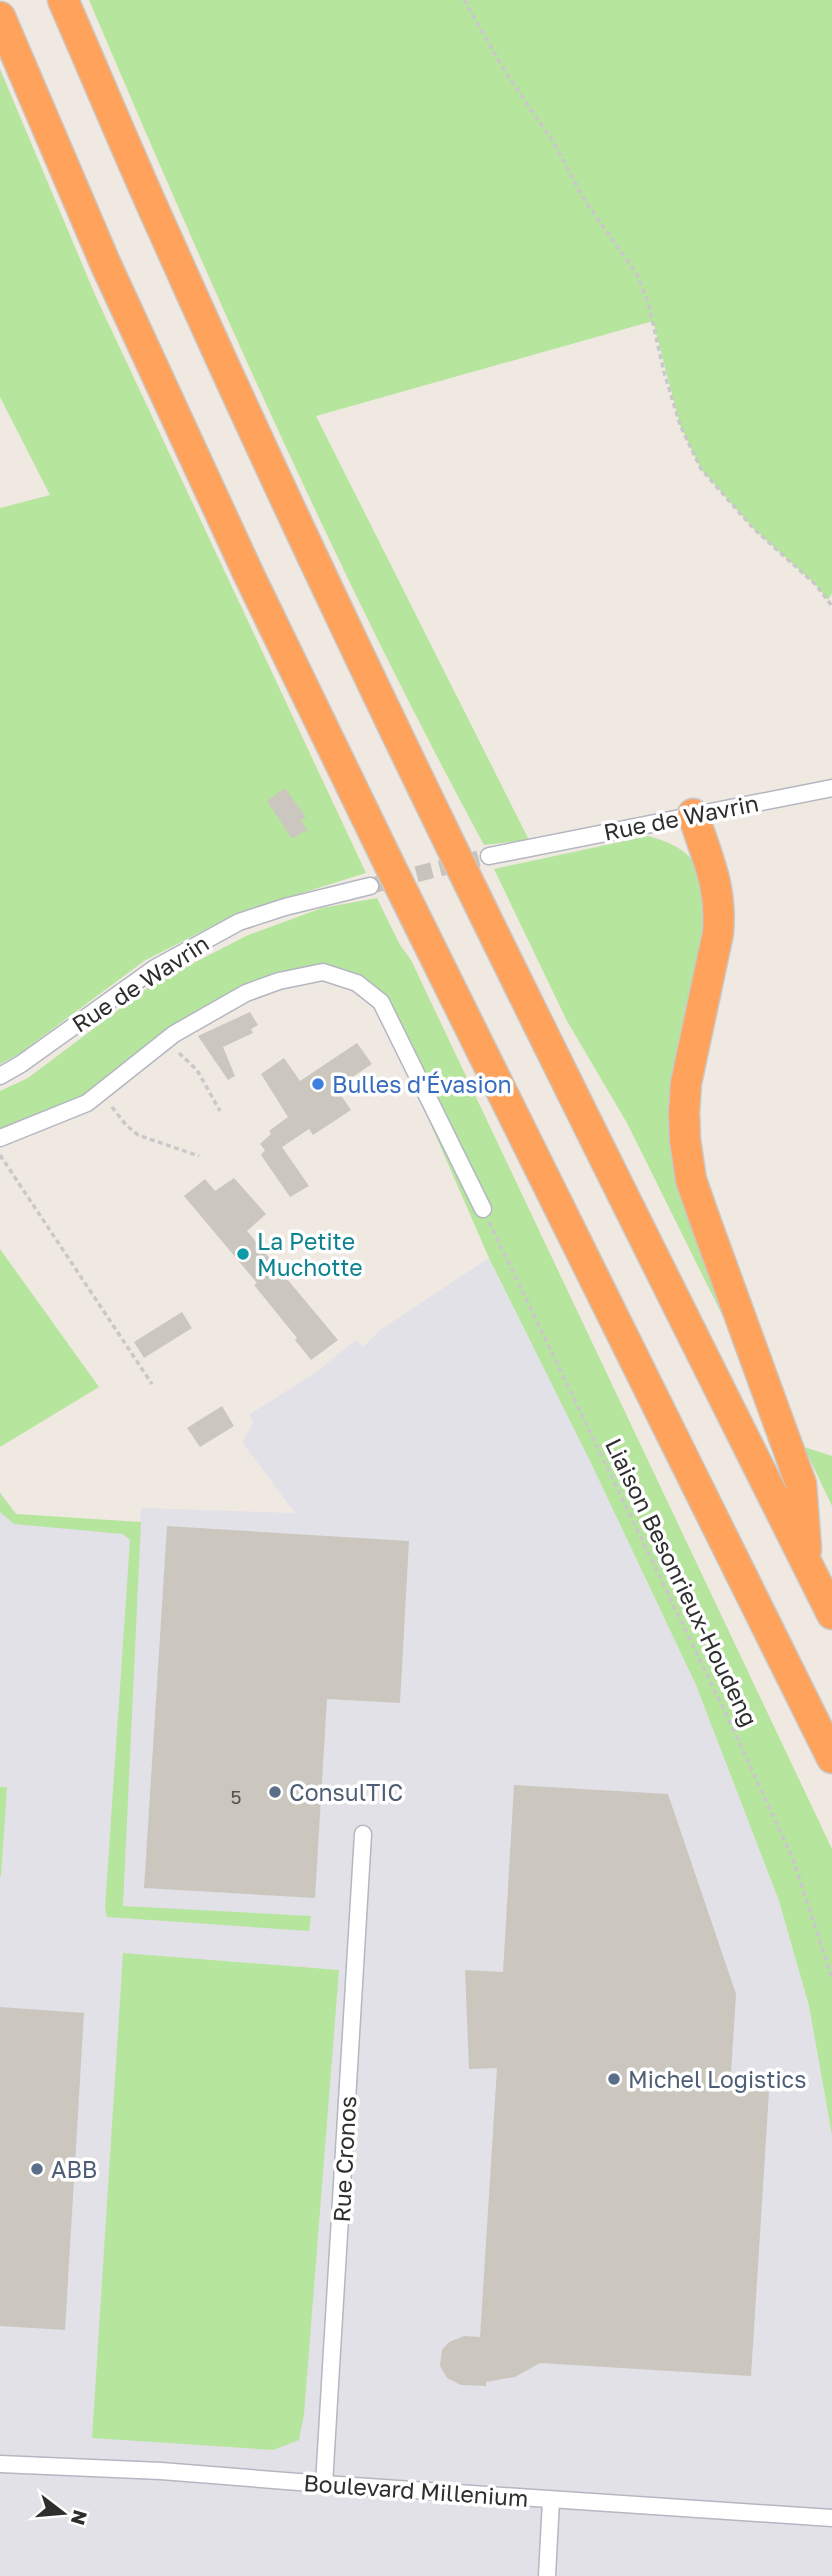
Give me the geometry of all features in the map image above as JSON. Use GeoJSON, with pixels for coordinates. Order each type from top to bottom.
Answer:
{"type":"FeatureCollection","features":[{"type":"Feature","properties":{"kind":"highway"},"geometry":{"type":"LineString","coordinates":[[63,0],[166,239],[308,546],[457,856],[832,1614]]}},
{"type":"Feature","properties":{"kind":"highway"},"geometry":{"type":"LineString","coordinates":[[0,17],[106,265],[248,573],[397,881],[832,1758]]}},
{"type":"Feature","properties":{"kind":"highway"},"geometry":{"type":"LineString","coordinates":[[693,814],[716,883],[720,912],[718,933],[686,1083],[684,1113],[691,1180],[801,1484],[807,1563]]}},
{"type":"Feature","properties":{"kind":"street","name":"Rue de Wavrin"},"geometry":{"type":"LineString","coordinates":[[489,856],[832,788]]}},
{"type":"Feature","properties":{"kind":"street","name":"Rue de Wavrin"},"geometry":{"type":"LineString","coordinates":[[0,1076],[21,1064],[155,968],[240,922],[285,907],[370,886]]}},
{"type":"Feature","properties":{"kind":"street"},"geometry":{"type":"LineString","coordinates":[[0,1138],[87,1103],[153,1050],[208,1013],[246,993],[279,981],[323,972],[357,983],[381,1002],[483,1209]]}},
{"type":"Feature","properties":{"kind":"street","name":"Rue Cronos"},"geometry":{"type":"LineString","coordinates":[[324,2484],[363,1834]]}},
{"type":"Feature","properties":{"kind":"street","name":"Boulevard Millenium"},"geometry":{"type":"LineString","coordinates":[[0,2464],[161,2470],[324,2484],[832,2518]]}},
{"type":"Feature","properties":{"kind":"street"},"geometry":{"type":"LineString","coordinates":[[547,2576],[551,2500]]}},
{"type":"Feature","properties":{"kind":"path"},"geometry":{"type":"LineString","coordinates":[[464,0],[506,73],[554,143],[585,201],[636,273],[648,302],[664,372],[680,425],[701,469],[752,528],[816,585],[832,606]]}},
{"type":"Feature","properties":{"kind":"path"},"geometry":{"type":"LineString","coordinates":[[153,1050],[180,1054],[189,1060],[220,1111]]}},
{"type":"Feature","properties":{"kind":"path"},"geometry":{"type":"LineString","coordinates":[[101,1093],[126,1125],[138,1135],[199,1156]]}},
{"type":"Feature","properties":{"kind":"path"},"geometry":{"type":"LineString","coordinates":[[0,1155],[152,1384]]}},
{"type":"Feature","properties":{"kind":"path","name":"Liaison Besonrieux-Houdeng"},"geometry":{"type":"LineString","coordinates":[[483,1209],[793,1859],[832,1978]]}},
{"type":"Feature","properties":{"kind":"shaded area"},"geometry":{"type":"Polygon","coordinates":[[[489,1258],[589,1459],[696,1685],[779,1901],[809,2006],[832,2135],[832,2576],[0,2576],[0,1492],[17,1515],[140,1522],[141,1508],[295,1513],[242,1442],[254,1422],[249,1415],[316,1372],[356,1340],[363,1347],[380,1330],[489,1258]]]}},
{"type":"Feature","properties":{"kind":"green space"},"geometry":{"type":"Polygon","coordinates":[[[89,0],[832,0],[832,593],[828,600],[816,585],[753,528],[701,469],[680,425],[653,321],[316,416],[529,840],[484,845],[326,533],[181,214],[89,0]]]}},
{"type":"Feature","properties":{"kind":"green space"},"geometry":{"type":"Polygon","coordinates":[[[0,69],[96,297],[366,873],[238,913],[144,961],[19,1054],[0,1064],[0,508],[50,495],[0,397],[0,69]]]}},
{"type":"Feature","properties":{"kind":"green space"},"geometry":{"type":"Polygon","coordinates":[[[648,836],[672,845],[689,856],[701,872],[712,895],[678,1117],[746,1363],[627,1123],[567,1021],[494,869],[648,836]]]}},
{"type":"Feature","properties":{"kind":"green space"},"geometry":{"type":"Polygon","coordinates":[[[377,898],[400,945],[411,960],[832,1849],[832,2135],[809,2006],[779,1901],[696,1685],[589,1459],[489,1258],[411,1079],[379,991],[359,975],[323,965],[279,973],[246,986],[175,1026],[87,1095],[0,1130],[0,1091],[28,1078],[153,984],[246,936],[322,908],[377,898]]]}},
{"type":"Feature","properties":{"kind":"green space"},"geometry":{"type":"Polygon","coordinates":[[[0,1249],[99,1387],[0,1447],[0,1249]]]}},
{"type":"Feature","properties":{"kind":"green space"},"geometry":{"type":"Polygon","coordinates":[[[804,1447],[832,1456],[832,1506],[804,1447]]]}},
{"type":"Feature","properties":{"kind":"green space"},"geometry":{"type":"Polygon","coordinates":[[[0,1493],[16,1514],[141,1522],[123,1906],[311,1916],[309,1931],[107,1917],[105,1908],[130,1540],[123,1534],[14,1524],[0,1512],[0,1493]]]}},
{"type":"Feature","properties":{"kind":"green space"},"geometry":{"type":"Polygon","coordinates":[[[0,1787],[7,1787],[1,1876],[0,1876],[0,1787]]]}},
{"type":"Feature","properties":{"kind":"green space"},"geometry":{"type":"Polygon","coordinates":[[[123,1953],[339,1970],[304,2414],[299,2440],[273,2450],[92,2438],[123,1953]]]}},
{"type":"Feature","properties":{"kind":"building"},"geometry":{"type":"Polygon","coordinates":[[[285,788],[306,817],[301,820],[307,830],[292,839],[267,801],[285,788]]]}},
{"type":"Feature","properties":{"kind":"building"},"geometry":{"type":"Polygon","coordinates":[[[250,1012],[258,1025],[251,1029],[253,1033],[223,1047],[235,1076],[228,1080],[198,1036],[250,1012]]]}},
{"type":"Feature","properties":{"kind":"building"},"geometry":{"type":"Polygon","coordinates":[[[357,1043],[372,1064],[336,1088],[351,1110],[313,1135],[309,1129],[282,1147],[309,1186],[290,1197],[261,1155],[265,1150],[260,1144],[271,1134],[269,1131],[288,1117],[261,1074],[284,1058],[300,1081],[357,1043]]]}},
{"type":"Feature","properties":{"kind":"building","name":"La Petite Muchotte"},"geometry":{"type":"Polygon","coordinates":[[[234,1178],[266,1214],[247,1231],[338,1340],[311,1360],[295,1340],[297,1338],[254,1285],[257,1283],[184,1196],[205,1179],[215,1191],[234,1178]]]}},
{"type":"Feature","properties":{"kind":"building"},"geometry":{"type":"Polygon","coordinates":[[[182,1312],[192,1328],[144,1358],[134,1342],[182,1312]]]}},
{"type":"Feature","properties":{"kind":"building"},"geometry":{"type":"Polygon","coordinates":[[[222,1406],[234,1426],[200,1447],[187,1428],[222,1406]]]}},
{"type":"Feature","properties":{"kind":"building"},"geometry":{"type":"Polygon","coordinates":[[[167,1526],[409,1541],[400,1703],[327,1699],[315,1898],[144,1888],[167,1526]]]}},
{"type":"Feature","properties":{"kind":"building","name":"Michel Logistics"},"geometry":{"type":"Polygon","coordinates":[[[514,1785],[668,1794],[736,1994],[730,2089],[769,2092],[751,2376],[540,2363],[515,2377],[486,2382],[486,2386],[461,2385],[447,2378],[440,2366],[442,2350],[449,2342],[464,2336],[480,2337],[497,2068],[469,2069],[465,1970],[503,1972],[514,1785]]]}},
{"type":"Feature","properties":{"kind":"building","name":"ABB"},"geometry":{"type":"Polygon","coordinates":[[[0,2007],[84,2013],[65,2330],[0,2326],[0,2007]]]}},
{"type":"Feature","properties":{"kind":"tunnel"},"geometry":{"type":"LineString","coordinates":[[370,886],[489,856]]}},
{"type":"Feature","properties":{"kind":"place","name":"Bulles d'Évasion"},"geometry":{"type":"Point","coordinates":[318,1084]}},
{"type":"Feature","properties":{"kind":"place","name":"La Petite Muchotte"},"geometry":{"type":"Point","coordinates":[243,1254]}},
{"type":"Feature","properties":{"kind":"place","name":"ConsulTIC"},"geometry":{"type":"Point","coordinates":[275,1792]}},
{"type":"Feature","properties":{"kind":"place","name":"Michel Logistics"},"geometry":{"type":"Point","coordinates":[614,2079]}},
{"type":"Feature","properties":{"kind":"place","name":"ABB"},"geometry":{"type":"Point","coordinates":[37,2169]}}]}
